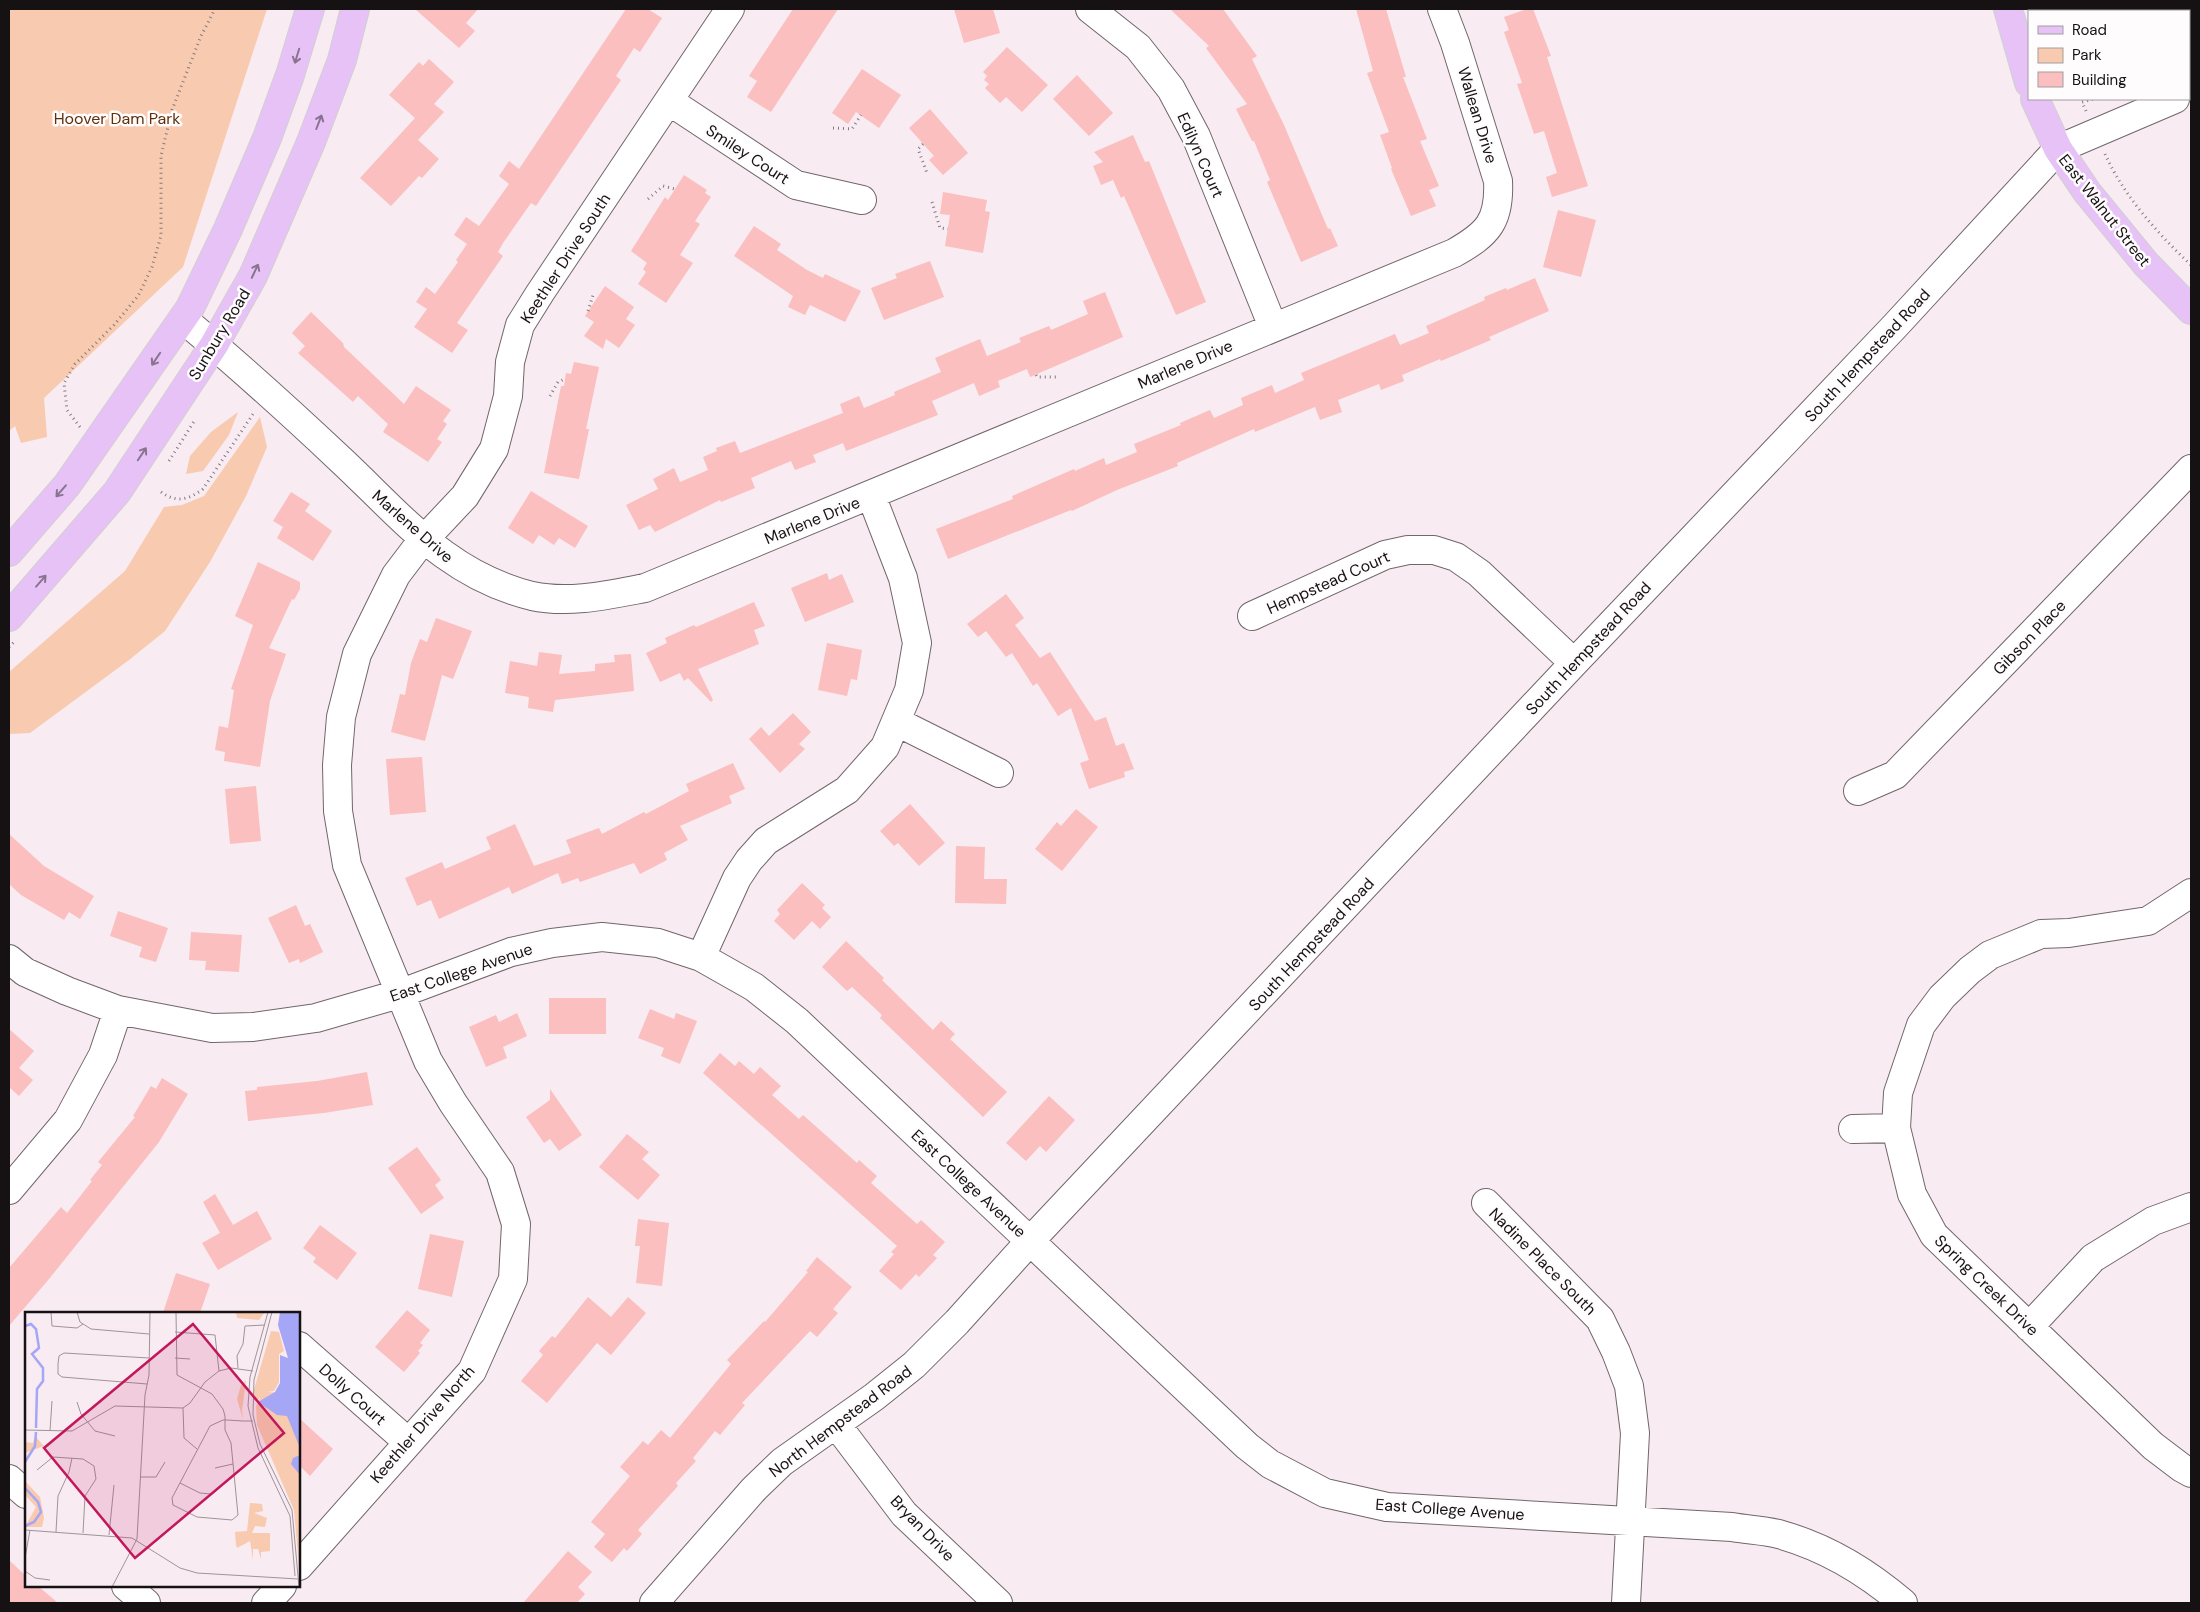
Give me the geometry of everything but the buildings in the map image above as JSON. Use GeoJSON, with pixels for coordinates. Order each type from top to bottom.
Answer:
{"type":"FeatureCollection","features":[{"type":"Feature","properties":{"kind":"main road"},"geometry":{"type":"LineString","coordinates":[[9,552],[67,485],[190,308],[228,229],[267,138],[290,75],[310,9]]}},
{"type":"Feature","properties":{"kind":"main road","name":"Sunbury Road"},"geometry":{"type":"LineString","coordinates":[[9,617],[117,492],[214,345],[253,276],[311,142],[342,60],[355,9]]}},
{"type":"Feature","properties":{"kind":"main road"},"geometry":{"type":"LineString","coordinates":[[2008,9],[2028,79]]}},
{"type":"Feature","properties":{"kind":"main road","name":"East Walnut Street"},"geometry":{"type":"LineString","coordinates":[[2035,100],[2058,149],[2087,192],[2120,233],[2191,310]]}},
{"type":"Feature","properties":{"kind":"street","name":"Keethler Drive South"},"geometry":{"type":"LineString","coordinates":[[399,994],[347,865],[338,811],[337,765],[342,717],[357,654],[396,575],[425,539],[465,496],[494,449],[508,396],[510,362],[520,326],[540,293],[730,9]]}},
{"type":"Feature","properties":{"kind":"street","name":"Edilyn Court"},"geometry":{"type":"LineString","coordinates":[[1090,9],[1138,48],[1171,89],[1196,136],[1273,327]]}},
{"type":"Feature","properties":{"kind":"street","name":"Wallean Drive"},"geometry":{"type":"LineString","coordinates":[[1442,9],[1455,43],[1498,181],[1499,202],[1492,223]]}},
{"type":"Feature","properties":{"kind":"street","name":"South Hempstead Road"},"geometry":{"type":"LineString","coordinates":[[1030,1241],[1574,663],[1895,326],[2058,149],[2173,100]]}},
{"type":"Feature","properties":{"kind":"street","name":"Smiley Court"},"geometry":{"type":"LineString","coordinates":[[669,101],[796,185],[862,200]]}},
{"type":"Feature","properties":{"kind":"street","name":"Marlene Drive"},"geometry":{"type":"LineString","coordinates":[[183,319],[342,461],[408,526],[442,555],[476,576],[511,589],[557,600],[597,597],[645,588],[1454,253],[1476,241],[1492,223]]}},
{"type":"Feature","properties":{"kind":"street","name":"Gibson Place"},"geometry":{"type":"LineString","coordinates":[[1858,791],[1895,776],[2191,469]]}},
{"type":"Feature","properties":{"kind":"street"},"geometry":{"type":"LineString","coordinates":[[701,958],[737,878],[749,860],[766,841],[847,790],[884,747],[897,722],[909,690],[917,643],[903,578],[871,495]]}},
{"type":"Feature","properties":{"kind":"street","name":"Hempstead Court"},"geometry":{"type":"LineString","coordinates":[[1252,616],[1385,555],[1408,550],[1434,550],[1456,557],[1479,573],[1574,663]]}},
{"type":"Feature","properties":{"kind":"street"},"geometry":{"type":"LineString","coordinates":[[897,722],[999,773]]}},
{"type":"Feature","properties":{"kind":"street","name":"Spring Creek Drive"},"geometry":{"type":"LineString","coordinates":[[2191,893],[2148,921],[2068,933],[2041,934],[1990,955],[1970,970],[1942,997],[1922,1025],[1898,1093],[1896,1128],[1912,1194],[1934,1235],[2153,1446],[2191,1473]]}},
{"type":"Feature","properties":{"kind":"street","name":"East College Avenue"},"geometry":{"type":"LineString","coordinates":[[9,959],[34,976],[118,1010],[212,1028],[253,1027],[316,1018],[399,994],[511,952],[552,943],[602,937],[658,943],[701,958],[754,987],[797,1021],[1247,1446],[1270,1464],[1325,1493],[1387,1507],[1483,1511],[1629,1522],[1732,1527],[1781,1534],[1828,1552],[1878,1581],[1903,1603]]}},
{"type":"Feature","properties":{"kind":"street","name":"Keethler Drive North"},"geometry":{"type":"LineString","coordinates":[[300,1565],[472,1370],[513,1279],[516,1224],[500,1172],[453,1103],[428,1061],[399,994]]}},
{"type":"Feature","properties":{"kind":"street"},"geometry":{"type":"LineString","coordinates":[[9,1190],[68,1120],[103,1055],[118,1010]]}},
{"type":"Feature","properties":{"kind":"street"},"geometry":{"type":"LineString","coordinates":[[1853,1129],[1896,1128]]}},
{"type":"Feature","properties":{"kind":"street","name":"Nadine Place South"},"geometry":{"type":"LineString","coordinates":[[1486,1203],[1600,1319],[1616,1352],[1629,1386],[1635,1433],[1626,1603]]}},
{"type":"Feature","properties":{"kind":"street"},"geometry":{"type":"LineString","coordinates":[[2029,1327],[2092,1258],[2153,1221],[2191,1207]]}},
{"type":"Feature","properties":{"kind":"street","name":"North Hempstead Road"},"geometry":{"type":"LineString","coordinates":[[654,1603],[754,1489],[782,1462],[874,1397],[914,1365],[957,1322],[1030,1241]]}},
{"type":"Feature","properties":{"kind":"street","name":"Dolly Court"},"geometry":{"type":"LineString","coordinates":[[300,1347],[408,1442]]}},
{"type":"Feature","properties":{"kind":"street","name":"Bryan Drive"},"geometry":{"type":"LineString","coordinates":[[836,1424],[904,1514],[998,1603]]}},
{"type":"Feature","properties":{"kind":"street"},"geometry":{"type":"LineString","coordinates":[[9,1479],[25,1493]]}},
{"type":"Feature","properties":{"kind":"street"},"geometry":{"type":"LineString","coordinates":[[127,1587],[146,1603]]}},
{"type":"Feature","properties":{"kind":"street"},"geometry":{"type":"LineString","coordinates":[[266,1603],[281,1587]]}},
{"type":"Feature","properties":{"kind":"path"},"geometry":{"type":"LineString","coordinates":[[85,434],[67,410],[64,383],[75,364],[114,325],[138,296],[152,267],[161,236],[161,156],[172,110],[201,36],[215,9]]}},
{"type":"Feature","properties":{"kind":"path"},"geometry":{"type":"LineString","coordinates":[[2082,102],[2090,100]]}},
{"type":"Feature","properties":{"kind":"path"},"geometry":{"type":"LineString","coordinates":[[833,128],[852,129],[861,115]]}},
{"type":"Feature","properties":{"kind":"path"},"geometry":{"type":"LineString","coordinates":[[923,144],[918,149],[927,173]]}},
{"type":"Feature","properties":{"kind":"path"},"geometry":{"type":"LineString","coordinates":[[2110,164],[2144,216],[2191,265]]}},
{"type":"Feature","properties":{"kind":"path"},"geometry":{"type":"LineString","coordinates":[[648,199],[664,186],[675,189]]}},
{"type":"Feature","properties":{"kind":"path"},"geometry":{"type":"LineString","coordinates":[[932,202],[940,228],[948,229]]}},
{"type":"Feature","properties":{"kind":"path"},"geometry":{"type":"LineString","coordinates":[[588,311],[594,292]]}},
{"type":"Feature","properties":{"kind":"path"},"geometry":{"type":"LineString","coordinates":[[1036,374],[1037,377],[1056,377]]}},
{"type":"Feature","properties":{"kind":"path"},"geometry":{"type":"LineString","coordinates":[[550,396],[558,382],[565,379]]}},
{"type":"Feature","properties":{"kind":"path"},"geometry":{"type":"LineString","coordinates":[[161,492],[170,498],[179,500],[192,497],[203,489],[258,406]]}},
{"type":"Feature","properties":{"kind":"green space","name":"Hoover Dam Park"},"geometry":{"type":"Polygon","coordinates":[[[9,9],[267,9],[183,267],[44,398],[47,437],[21,443],[15,426],[9,431],[9,9]]]}},
{"type":"Feature","properties":{"kind":"green space"},"geometry":{"type":"Polygon","coordinates":[[[238,412],[229,435],[203,471],[186,474],[190,456],[211,432],[238,412]]]}},
{"type":"Feature","properties":{"kind":"green space"},"geometry":{"type":"Polygon","coordinates":[[[260,417],[267,447],[246,496],[210,562],[165,631],[30,733],[9,734],[9,672],[125,571],[164,507],[182,505],[204,496],[260,417]]]}}]}
